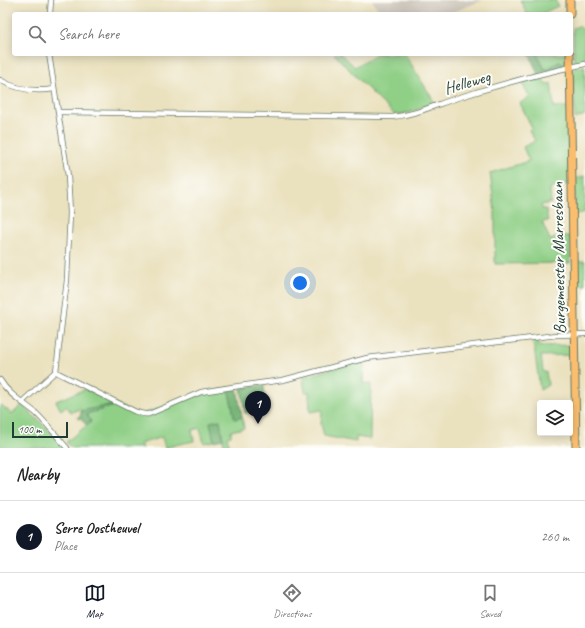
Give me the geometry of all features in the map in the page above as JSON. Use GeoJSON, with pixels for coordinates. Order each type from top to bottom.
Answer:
{"type":"FeatureCollection","features":[{"type":"Feature","properties":{"kind":"main road"},"geometry":{"type":"LineString","coordinates":[[570,0],[570,12]]}},
{"type":"Feature","properties":{"kind":"main road","name":"Burgemeester Marresbaan"},"geometry":{"type":"LineString","coordinates":[[570,56],[576,448]]}},
{"type":"Feature","properties":{"kind":"street"},"geometry":{"type":"LineString","coordinates":[[50,12],[51,0]]}},
{"type":"Feature","properties":{"kind":"street"},"geometry":{"type":"LineString","coordinates":[[22,402],[56,372],[67,280],[70,213],[68,176],[49,56]]}},
{"type":"Feature","properties":{"kind":"street","name":"Helleweg"},"geometry":{"type":"LineString","coordinates":[[58,112],[394,116],[411,114],[456,98],[585,64]]}},
{"type":"Feature","properties":{"kind":"street"},"geometry":{"type":"LineString","coordinates":[[0,80],[25,90],[37,91],[54,89]]}},
{"type":"Feature","properties":{"kind":"street"},"geometry":{"type":"LineString","coordinates":[[56,372],[134,411],[141,414],[149,414],[201,392],[283,380],[366,358],[557,335],[585,334]]}},
{"type":"Feature","properties":{"kind":"street"},"geometry":{"type":"LineString","coordinates":[[0,380],[4,387],[47,424],[67,448]]}},
{"type":"Feature","properties":{"kind":"shaded area"},"geometry":{"type":"Polygon","coordinates":[[[372,0],[483,0],[453,12],[425,12],[423,9],[418,12],[380,12],[372,0]]]}},
{"type":"Feature","properties":{"kind":"green space"},"geometry":{"type":"Polygon","coordinates":[[[520,0],[555,0],[558,6],[545,12],[526,12],[520,0]]]}},
{"type":"Feature","properties":{"kind":"green space"},"geometry":{"type":"Polygon","coordinates":[[[579,26],[585,31],[585,62],[576,64],[574,63],[573,28],[579,26]]]}},
{"type":"Feature","properties":{"kind":"green space"},"geometry":{"type":"Polygon","coordinates":[[[336,56],[343,56],[355,67],[373,56],[406,56],[435,103],[408,113],[395,115],[336,56]]]}},
{"type":"Feature","properties":{"kind":"green space"},"geometry":{"type":"Polygon","coordinates":[[[530,56],[538,56],[545,70],[559,62],[564,66],[538,74],[530,56]]]}},
{"type":"Feature","properties":{"kind":"green space"},"geometry":{"type":"Polygon","coordinates":[[[538,56],[567,56],[566,65],[564,66],[559,62],[545,70],[538,56]]]}},
{"type":"Feature","properties":{"kind":"green space"},"geometry":{"type":"Polygon","coordinates":[[[585,66],[585,115],[575,119],[573,72],[575,68],[585,66]]]}},
{"type":"Feature","properties":{"kind":"green space"},"geometry":{"type":"Polygon","coordinates":[[[540,76],[546,85],[551,83],[554,107],[568,107],[569,184],[550,188],[551,203],[541,205],[542,209],[546,209],[548,221],[542,222],[550,240],[562,236],[570,236],[570,263],[495,264],[495,213],[490,173],[529,161],[523,147],[535,141],[529,130],[532,128],[520,103],[530,97],[521,82],[540,76]]]}},
{"type":"Feature","properties":{"kind":"green space"},"geometry":{"type":"Polygon","coordinates":[[[585,176],[585,212],[575,215],[575,179],[585,176]]]}},
{"type":"Feature","properties":{"kind":"green space"},"geometry":{"type":"Polygon","coordinates":[[[576,261],[585,261],[585,285],[576,285],[576,261]]]}},
{"type":"Feature","properties":{"kind":"green space"},"geometry":{"type":"Polygon","coordinates":[[[538,338],[539,346],[571,345],[571,355],[541,356],[543,372],[546,372],[548,385],[540,390],[533,339],[538,338]]]}},
{"type":"Feature","properties":{"kind":"green space"},"geometry":{"type":"Polygon","coordinates":[[[364,360],[363,383],[371,384],[370,439],[356,437],[356,442],[324,436],[321,424],[322,410],[310,412],[309,392],[305,392],[303,377],[364,360]]]}},
{"type":"Feature","properties":{"kind":"green space"},"geometry":{"type":"Polygon","coordinates":[[[264,385],[266,411],[245,413],[241,388],[264,385]]]}},
{"type":"Feature","properties":{"kind":"green space"},"geometry":{"type":"Polygon","coordinates":[[[237,387],[242,417],[235,419],[228,388],[237,387]]]}},
{"type":"Feature","properties":{"kind":"green space"},"geometry":{"type":"Polygon","coordinates":[[[228,388],[235,419],[242,417],[244,428],[231,431],[231,436],[227,437],[230,448],[225,448],[219,420],[210,422],[214,441],[204,443],[200,428],[192,430],[194,441],[165,448],[162,437],[140,444],[142,448],[71,448],[66,442],[91,422],[86,414],[118,405],[139,415],[199,395],[228,388]]]}},
{"type":"Feature","properties":{"kind":"green space"},"geometry":{"type":"Polygon","coordinates":[[[86,389],[115,404],[81,411],[80,409],[71,412],[66,406],[61,410],[60,409],[56,401],[86,389]]]}},
{"type":"Feature","properties":{"kind":"green space"},"geometry":{"type":"Polygon","coordinates":[[[0,404],[12,414],[22,405],[46,427],[65,448],[0,448],[0,404]]]}},
{"type":"Feature","properties":{"kind":"green space"},"geometry":{"type":"Polygon","coordinates":[[[115,404],[118,405],[86,414],[91,421],[87,426],[81,418],[77,418],[81,415],[81,411],[115,404]]]}},
{"type":"Feature","properties":{"kind":"green space"},"geometry":{"type":"Polygon","coordinates":[[[220,420],[223,439],[214,441],[210,422],[220,420]]]}},
{"type":"Feature","properties":{"kind":"place","name":"Serre Oostheuvel"},"geometry":{"type":"Point","coordinates":[258,424]}}]}
